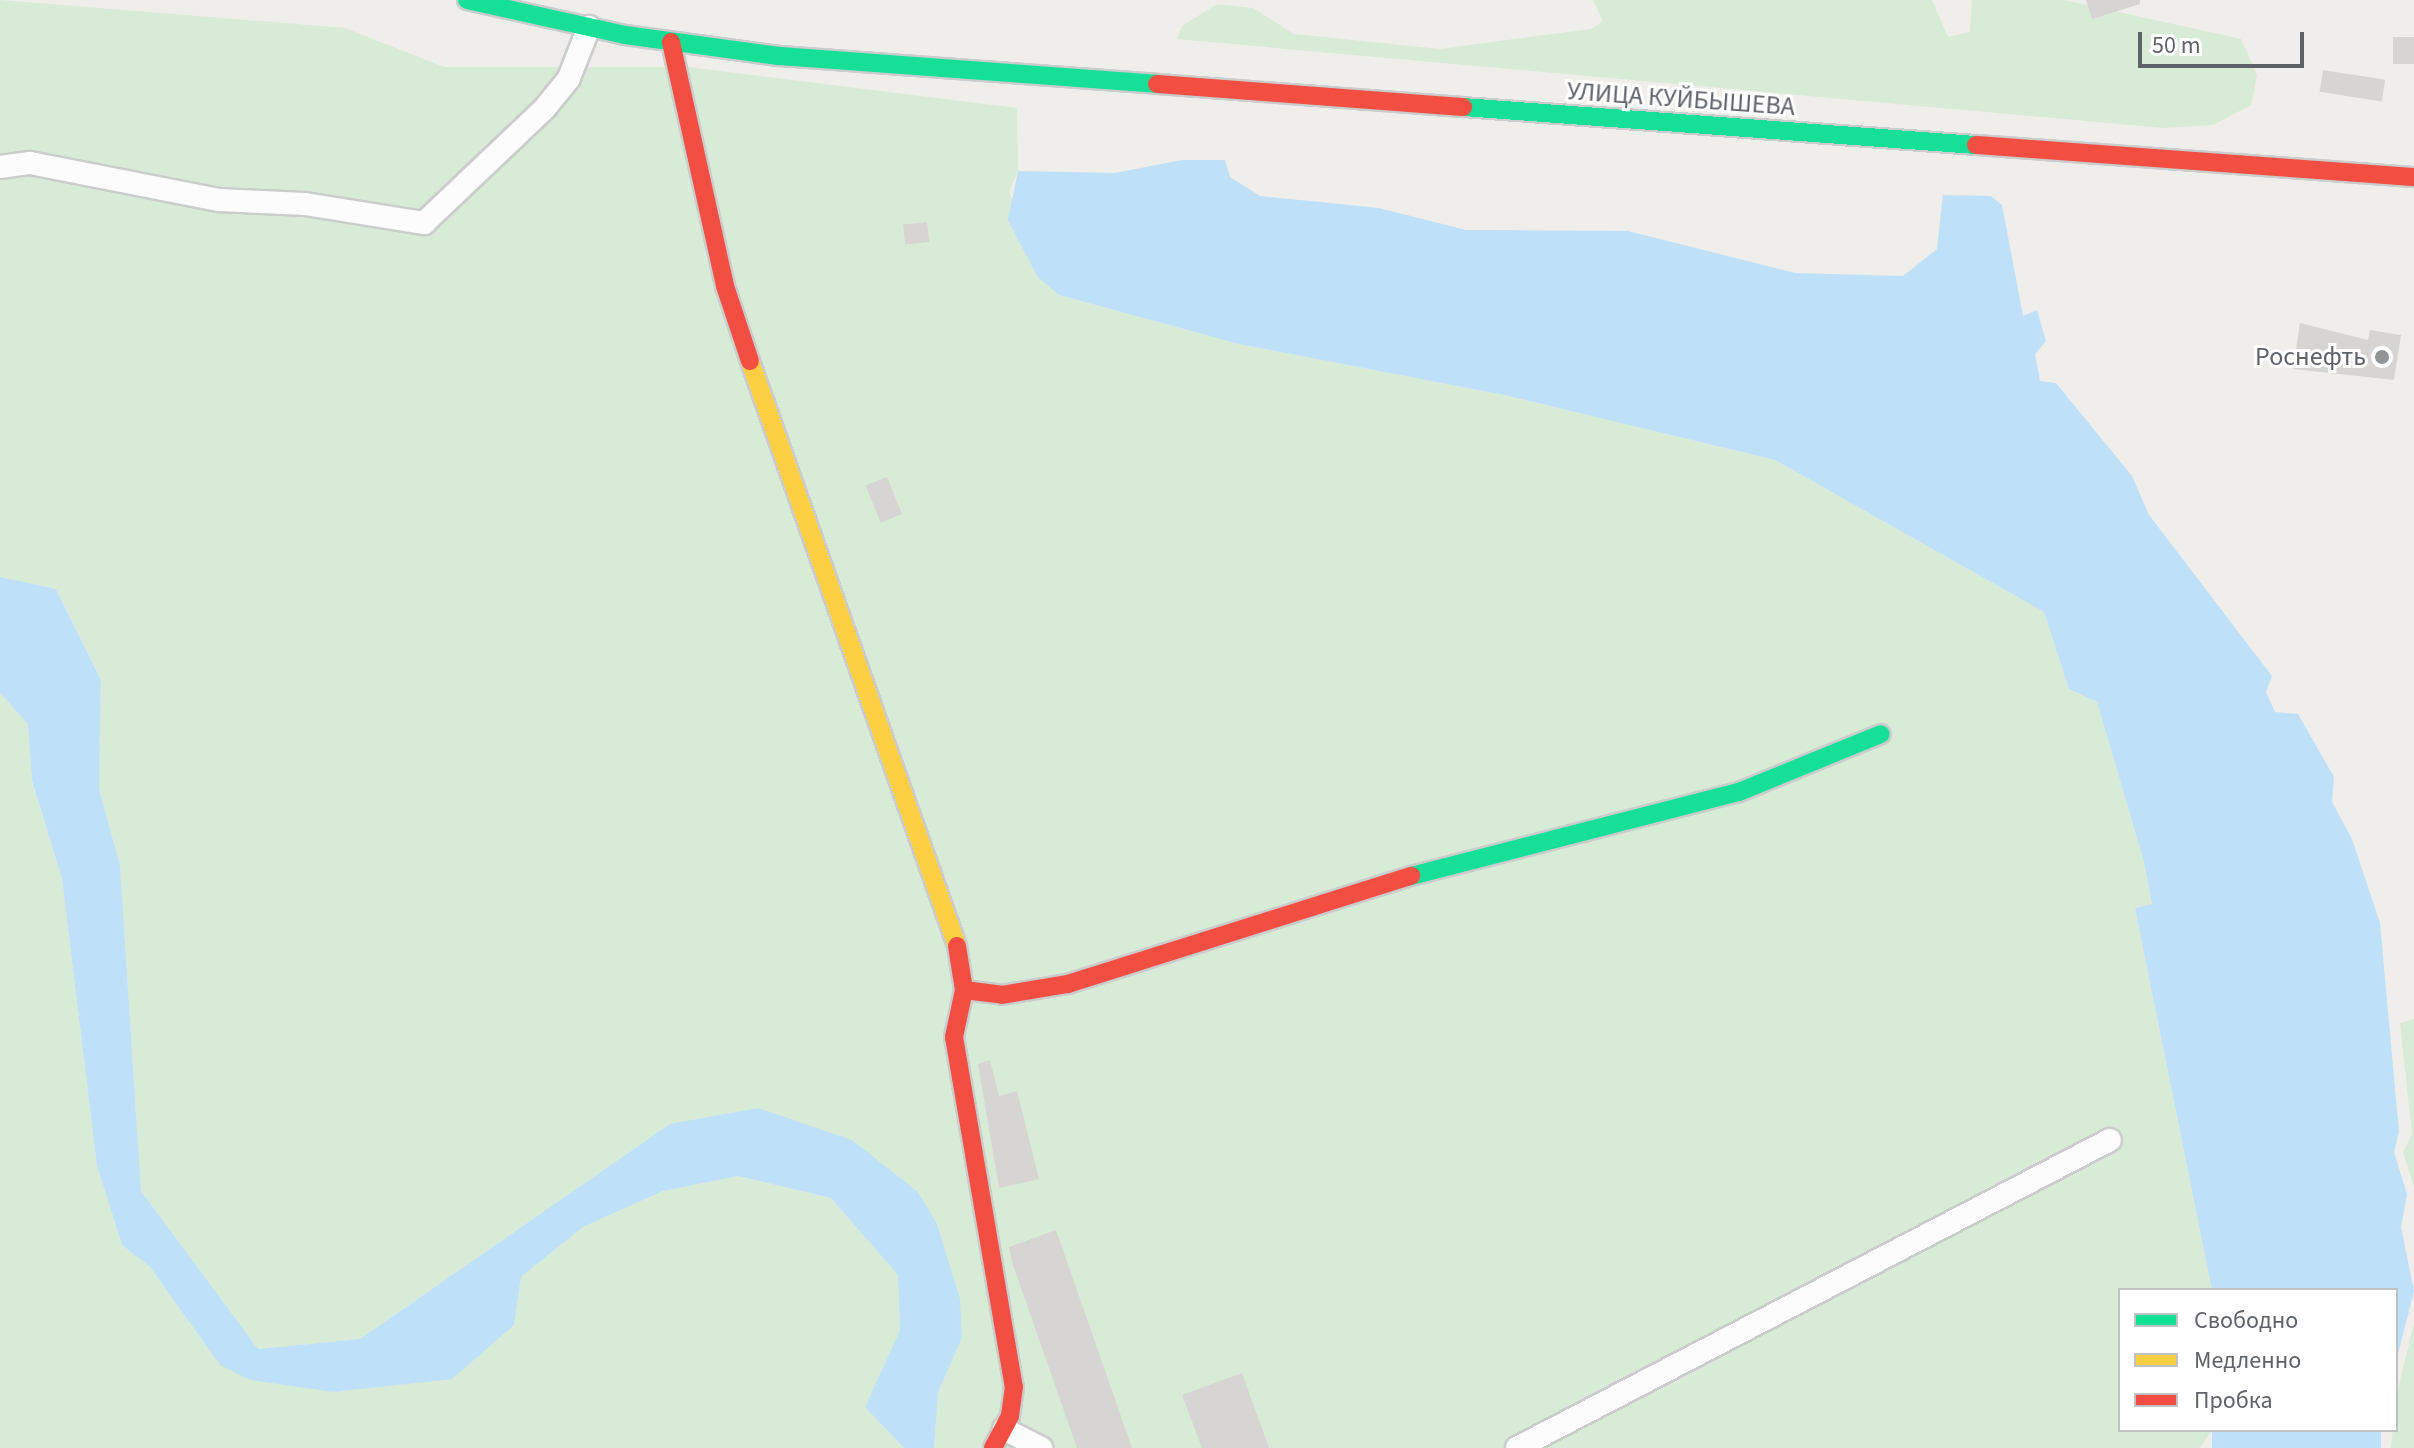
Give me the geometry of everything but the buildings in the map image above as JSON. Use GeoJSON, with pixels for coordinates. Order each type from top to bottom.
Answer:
{"type":"FeatureCollection","features":[{"type":"Feature","properties":{"kind":"main road","name":"УЛИЦА КУЙБЫШЕВА"},"geometry":{"type":"LineString","coordinates":[[467,0],[671,42],[944,70],[2414,177]]}},
{"type":"Feature","properties":{"kind":"main road"},"geometry":{"type":"LineString","coordinates":[[671,42],[698,188],[725,286],[828,597],[959,951],[964,990],[954,1037],[1014,1387],[999,1438]]}},
{"type":"Feature","properties":{"kind":"main road"},"geometry":{"type":"LineString","coordinates":[[964,990],[1002,995],[1068,984],[1423,872],[1739,792],[1881,734]]}},
{"type":"Feature","properties":{"kind":"street"},"geometry":{"type":"LineString","coordinates":[[0,167],[30,163],[219,200],[305,204],[424,223],[545,108],[569,78],[589,27]]}},
{"type":"Feature","properties":{"kind":"street"},"geometry":{"type":"LineString","coordinates":[[1517,1448],[2110,1140]]}},
{"type":"Feature","properties":{"kind":"street"},"geometry":{"type":"LineString","coordinates":[[999,1438],[1041,1448]]}},
{"type":"Feature","properties":{"kind":"green space"},"geometry":{"type":"Polygon","coordinates":[[[0,0],[345,28],[444,67],[688,67],[1017,108],[1018,171],[1009,192],[1059,295],[1239,344],[1504,395],[1775,460],[2044,612],[2069,689],[2097,702],[2144,862],[2152,904],[2135,908],[2212,1288],[2118,1288],[2118,1432],[2211,1432],[2200,1448],[934,1448],[938,1392],[962,1338],[937,1224],[670,1124],[360,1339],[258,1349],[141,1191],[120,865],[99,789],[101,679],[56,589],[0,577],[0,0]]]}},
{"type":"Feature","properties":{"kind":"green space"},"geometry":{"type":"Polygon","coordinates":[[[1593,0],[1932,0],[1948,37],[1970,32],[1972,0],[2064,0],[2241,39],[2257,75],[2251,105],[2213,125],[2164,128],[1177,39],[1182,26],[1217,4],[1253,8],[1294,34],[1440,49],[1591,29],[1603,21],[1593,0]]]}},
{"type":"Feature","properties":{"kind":"green space"},"geometry":{"type":"Polygon","coordinates":[[[0,693],[28,724],[32,782],[62,879],[97,1166],[122,1245],[150,1267],[220,1365],[514,1325],[521,1277],[583,1227],[663,1191],[738,1176],[831,1198],[899,1276],[900,1330],[865,1407],[904,1448],[0,1448],[0,693]]]}},
{"type":"Feature","properties":{"kind":"green space"},"geometry":{"type":"Polygon","coordinates":[[[2414,1019],[2414,1187],[2403,1152],[2412,1134],[2400,1023],[2414,1019]]]}},
{"type":"Feature","properties":{"kind":"green space"},"geometry":{"type":"Polygon","coordinates":[[[2414,1323],[2414,1448],[2391,1448],[2393,1432],[2398,1432],[2398,1389],[2414,1323]]]}},
{"type":"Feature","properties":{"kind":"water"},"geometry":{"type":"Polygon","coordinates":[[[1182,160],[1225,160],[1230,177],[1260,196],[1379,208],[1466,230],[1628,231],[1795,273],[1903,276],[1937,249],[1943,195],[1991,196],[2002,205],[2023,316],[2037,310],[2046,341],[2035,354],[2040,381],[2056,383],[2132,476],[2149,515],[2272,676],[2266,692],[2275,712],[2298,714],[2334,777],[2332,802],[2352,839],[2380,923],[2399,1132],[2394,1152],[2407,1194],[2401,1227],[2414,1291],[2398,1354],[2398,1288],[2212,1288],[2135,908],[2152,904],[2144,862],[2097,702],[2069,689],[2044,612],[1775,460],[1504,395],[1239,344],[1059,295],[1037,276],[1008,220],[1018,171],[1115,173],[1182,160]]]}},
{"type":"Feature","properties":{"kind":"water"},"geometry":{"type":"Polygon","coordinates":[[[0,577],[56,589],[101,680],[99,789],[120,865],[141,1191],[258,1349],[360,1339],[670,1124],[758,1108],[852,1140],[918,1192],[937,1224],[960,1299],[962,1338],[938,1392],[934,1448],[904,1448],[865,1407],[900,1330],[898,1275],[831,1198],[738,1176],[663,1191],[583,1227],[521,1277],[514,1325],[452,1379],[333,1392],[250,1380],[220,1365],[150,1267],[122,1245],[97,1166],[62,879],[32,781],[28,724],[0,693],[0,577]]]}},
{"type":"Feature","properties":{"kind":"water"},"geometry":{"type":"Polygon","coordinates":[[[2212,1432],[2381,1432],[2381,1448],[2212,1448],[2212,1432]]]}},
{"type":"Feature","properties":{"kind":"traffic: fast"},"geometry":{"type":"LineString","coordinates":[[467,0],[625,35],[779,56],[1157,84]]}},
{"type":"Feature","properties":{"kind":"traffic: fast"},"geometry":{"type":"LineString","coordinates":[[1463,107],[1976,145]]}},
{"type":"Feature","properties":{"kind":"traffic: fast"},"geometry":{"type":"LineString","coordinates":[[1411,876],[1739,792],[1881,734]]}},
{"type":"Feature","properties":{"kind":"traffic: slow"},"geometry":{"type":"LineString","coordinates":[[750,361],[957,946]]}},
{"type":"Feature","properties":{"kind":"traffic: jam"},"geometry":{"type":"LineString","coordinates":[[671,42],[725,286],[750,361]]}},
{"type":"Feature","properties":{"kind":"traffic: jam"},"geometry":{"type":"LineString","coordinates":[[1157,84],[1463,107]]}},
{"type":"Feature","properties":{"kind":"traffic: jam"},"geometry":{"type":"LineString","coordinates":[[1976,145],[2414,177]]}},
{"type":"Feature","properties":{"kind":"traffic: jam"},"geometry":{"type":"LineString","coordinates":[[964,990],[1002,995],[1068,984],[1411,876]]}},
{"type":"Feature","properties":{"kind":"traffic: jam"},"geometry":{"type":"LineString","coordinates":[[957,946],[964,990],[954,1037],[1014,1387],[1010,1416],[993,1448]]}},
{"type":"Feature","properties":{"kind":"place","name":"Роснефть"},"geometry":{"type":"Point","coordinates":[2382,357]}}]}
